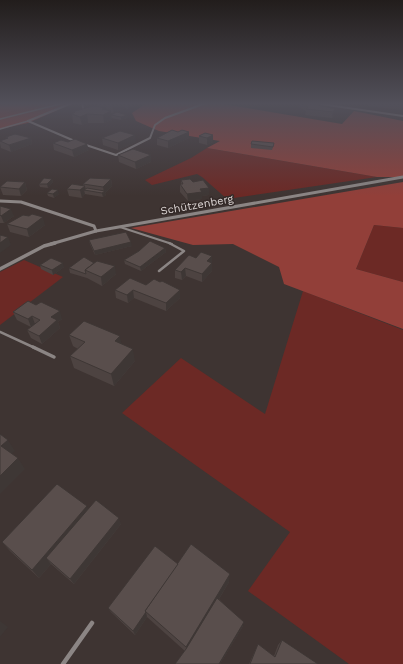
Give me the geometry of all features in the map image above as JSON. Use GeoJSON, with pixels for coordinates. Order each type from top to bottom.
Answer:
{"type":"FeatureCollection","features":[{"type":"Feature","properties":{"kind":"street"},"geometry":{"type":"LineString","coordinates":[[58,134],[116,155],[150,138],[152,134]]}},
{"type":"Feature","properties":{"kind":"street","name":"Schützenberg"},"geometry":{"type":"LineString","coordinates":[[0,269],[44,246],[96,231],[403,177]]}},
{"type":"Feature","properties":{"kind":"street"},"geometry":{"type":"LineString","coordinates":[[0,202],[24,203],[94,226],[96,231]]}},
{"type":"Feature","properties":{"kind":"lane"},"geometry":{"type":"LineString","coordinates":[[120,227],[175,245],[184,251],[159,271]]}},
{"type":"Feature","properties":{"kind":"lane"},"geometry":{"type":"LineString","coordinates":[[0,332],[54,358]]}},
{"type":"Feature","properties":{"kind":"lane"},"geometry":{"type":"LineString","coordinates":[[64,664],[92,623]]}},
{"type":"Feature","properties":{"kind":"shaded area"},"geometry":{"type":"Polygon","coordinates":[[[177,134],[403,134],[403,177],[377,177],[207,148],[220,141],[177,134]]]}},
{"type":"Feature","properties":{"kind":"shaded area"},"geometry":{"type":"Polygon","coordinates":[[[207,148],[377,177],[227,199],[197,174],[152,185],[145,180],[191,158],[207,148]]]}},
{"type":"Feature","properties":{"kind":"shaded area"},"geometry":{"type":"Polygon","coordinates":[[[403,182],[403,228],[374,225],[356,269],[403,282],[403,329],[284,284],[279,267],[233,244],[193,245],[131,228],[403,182]]]}},
{"type":"Feature","properties":{"kind":"shaded area"},"geometry":{"type":"Polygon","coordinates":[[[374,225],[403,228],[403,282],[356,269],[374,225]]]}},
{"type":"Feature","properties":{"kind":"shaded area"},"geometry":{"type":"Polygon","coordinates":[[[24,260],[63,277],[0,325],[0,272],[24,260]]]}},
{"type":"Feature","properties":{"kind":"shaded area"},"geometry":{"type":"Polygon","coordinates":[[[303,291],[403,330],[403,664],[349,664],[248,591],[290,532],[122,413],[181,358],[265,414],[303,291]]]}},
{"type":"Feature","properties":{"kind":"building"},"geometry":{"type":"Polygon","coordinates":[[[15,134],[31,138],[9,145],[0,141],[8,138],[6,137],[15,134]]]}},
{"type":"Feature","properties":{"kind":"building"},"geometry":{"type":"Polygon","coordinates":[[[112,134],[135,135],[118,143],[102,138],[112,134]]]}},
{"type":"Feature","properties":{"kind":"building"},"geometry":{"type":"Polygon","coordinates":[[[165,134],[184,134],[168,141],[157,138],[165,134]]]}},
{"type":"Feature","properties":{"kind":"building"},"geometry":{"type":"Polygon","coordinates":[[[203,134],[213,135],[207,138],[199,136],[203,134]]]}},
{"type":"Feature","properties":{"kind":"building"},"geometry":{"type":"Polygon","coordinates":[[[75,139],[87,144],[72,150],[53,143],[61,140],[68,142],[75,139]]]}},
{"type":"Feature","properties":{"kind":"building"},"geometry":{"type":"Polygon","coordinates":[[[252,141],[274,143],[273,147],[251,144],[252,141]]]}},
{"type":"Feature","properties":{"kind":"building"},"geometry":{"type":"Polygon","coordinates":[[[133,149],[151,155],[135,162],[118,155],[133,149]]]}},
{"type":"Feature","properties":{"kind":"building"},"geometry":{"type":"Polygon","coordinates":[[[44,178],[52,179],[47,184],[39,184],[44,178]]]}},
{"type":"Feature","properties":{"kind":"building"},"geometry":{"type":"Polygon","coordinates":[[[90,178],[111,179],[103,187],[83,184],[90,178]]]}},
{"type":"Feature","properties":{"kind":"building"},"geometry":{"type":"Polygon","coordinates":[[[190,179],[193,182],[203,180],[209,188],[200,189],[202,192],[187,194],[180,184],[183,184],[181,180],[190,179]]]}},
{"type":"Feature","properties":{"kind":"building"},"geometry":{"type":"Polygon","coordinates":[[[7,181],[25,182],[19,189],[0,187],[7,181]]]}},
{"type":"Feature","properties":{"kind":"building"},"geometry":{"type":"Polygon","coordinates":[[[72,184],[85,186],[80,190],[67,189],[72,184]]]}},
{"type":"Feature","properties":{"kind":"building"},"geometry":{"type":"Polygon","coordinates":[[[87,188],[105,191],[102,193],[84,190],[87,188]]]}},
{"type":"Feature","properties":{"kind":"building"},"geometry":{"type":"Polygon","coordinates":[[[52,189],[58,190],[53,194],[47,193],[52,189]]]}},
{"type":"Feature","properties":{"kind":"building"},"geometry":{"type":"Polygon","coordinates":[[[0,206],[11,209],[1,216],[0,206]]]}},
{"type":"Feature","properties":{"kind":"building"},"geometry":{"type":"Polygon","coordinates":[[[32,214],[43,217],[27,229],[7,224],[23,215],[29,216],[32,214]]]}},
{"type":"Feature","properties":{"kind":"building"},"geometry":{"type":"Polygon","coordinates":[[[126,232],[131,242],[94,251],[89,240],[126,232]]]}},
{"type":"Feature","properties":{"kind":"building"},"geometry":{"type":"Polygon","coordinates":[[[0,235],[8,237],[0,243],[0,235]]]}},
{"type":"Feature","properties":{"kind":"building"},"geometry":{"type":"Polygon","coordinates":[[[150,241],[165,248],[140,267],[124,260],[139,251],[150,241]]]}},
{"type":"Feature","properties":{"kind":"building"},"geometry":{"type":"Polygon","coordinates":[[[201,252],[212,256],[207,261],[212,263],[202,274],[185,268],[181,272],[175,270],[189,255],[196,258],[201,252]]]}},
{"type":"Feature","properties":{"kind":"building"},"geometry":{"type":"Polygon","coordinates":[[[84,257],[94,263],[85,270],[86,274],[69,268],[84,257]]]}},
{"type":"Feature","properties":{"kind":"building"},"geometry":{"type":"Polygon","coordinates":[[[51,258],[63,263],[52,270],[40,265],[51,258]]]}},
{"type":"Feature","properties":{"kind":"building"},"geometry":{"type":"Polygon","coordinates":[[[97,261],[115,266],[101,277],[85,270],[97,261]]]}},
{"type":"Feature","properties":{"kind":"building"},"geometry":{"type":"Polygon","coordinates":[[[130,278],[146,285],[154,279],[160,282],[162,281],[180,290],[166,303],[133,290],[127,295],[115,290],[130,278]]]}},
{"type":"Feature","properties":{"kind":"building"},"geometry":{"type":"Polygon","coordinates":[[[28,301],[36,305],[41,302],[60,311],[51,317],[57,320],[39,336],[27,330],[40,320],[32,316],[28,319],[13,312],[28,301]]]}},
{"type":"Feature","properties":{"kind":"building"},"geometry":{"type":"Polygon","coordinates":[[[84,321],[120,336],[115,341],[133,349],[111,374],[70,356],[85,342],[69,335],[84,321]]]}},
{"type":"Feature","properties":{"kind":"building"},"geometry":{"type":"Polygon","coordinates":[[[0,434],[8,440],[1,446],[18,458],[0,476],[0,434]]]}},
{"type":"Feature","properties":{"kind":"building"},"geometry":{"type":"Polygon","coordinates":[[[57,484],[87,506],[32,570],[2,542],[57,484]]]}},
{"type":"Feature","properties":{"kind":"building"},"geometry":{"type":"Polygon","coordinates":[[[96,500],[119,518],[70,579],[46,558],[96,500]]]}},
{"type":"Feature","properties":{"kind":"building"},"geometry":{"type":"Polygon","coordinates":[[[191,544],[230,574],[186,647],[145,611],[191,544]]]}},
{"type":"Feature","properties":{"kind":"building"},"geometry":{"type":"Polygon","coordinates":[[[155,546],[178,564],[133,631],[108,608],[155,546]]]}},
{"type":"Feature","properties":{"kind":"building"},"geometry":{"type":"Polygon","coordinates":[[[217,598],[244,622],[219,664],[175,664],[186,649],[217,598]]]}},
{"type":"Feature","properties":{"kind":"building"},"geometry":{"type":"Polygon","coordinates":[[[282,640],[318,664],[250,664],[258,644],[275,657],[282,640]]]}}]}
